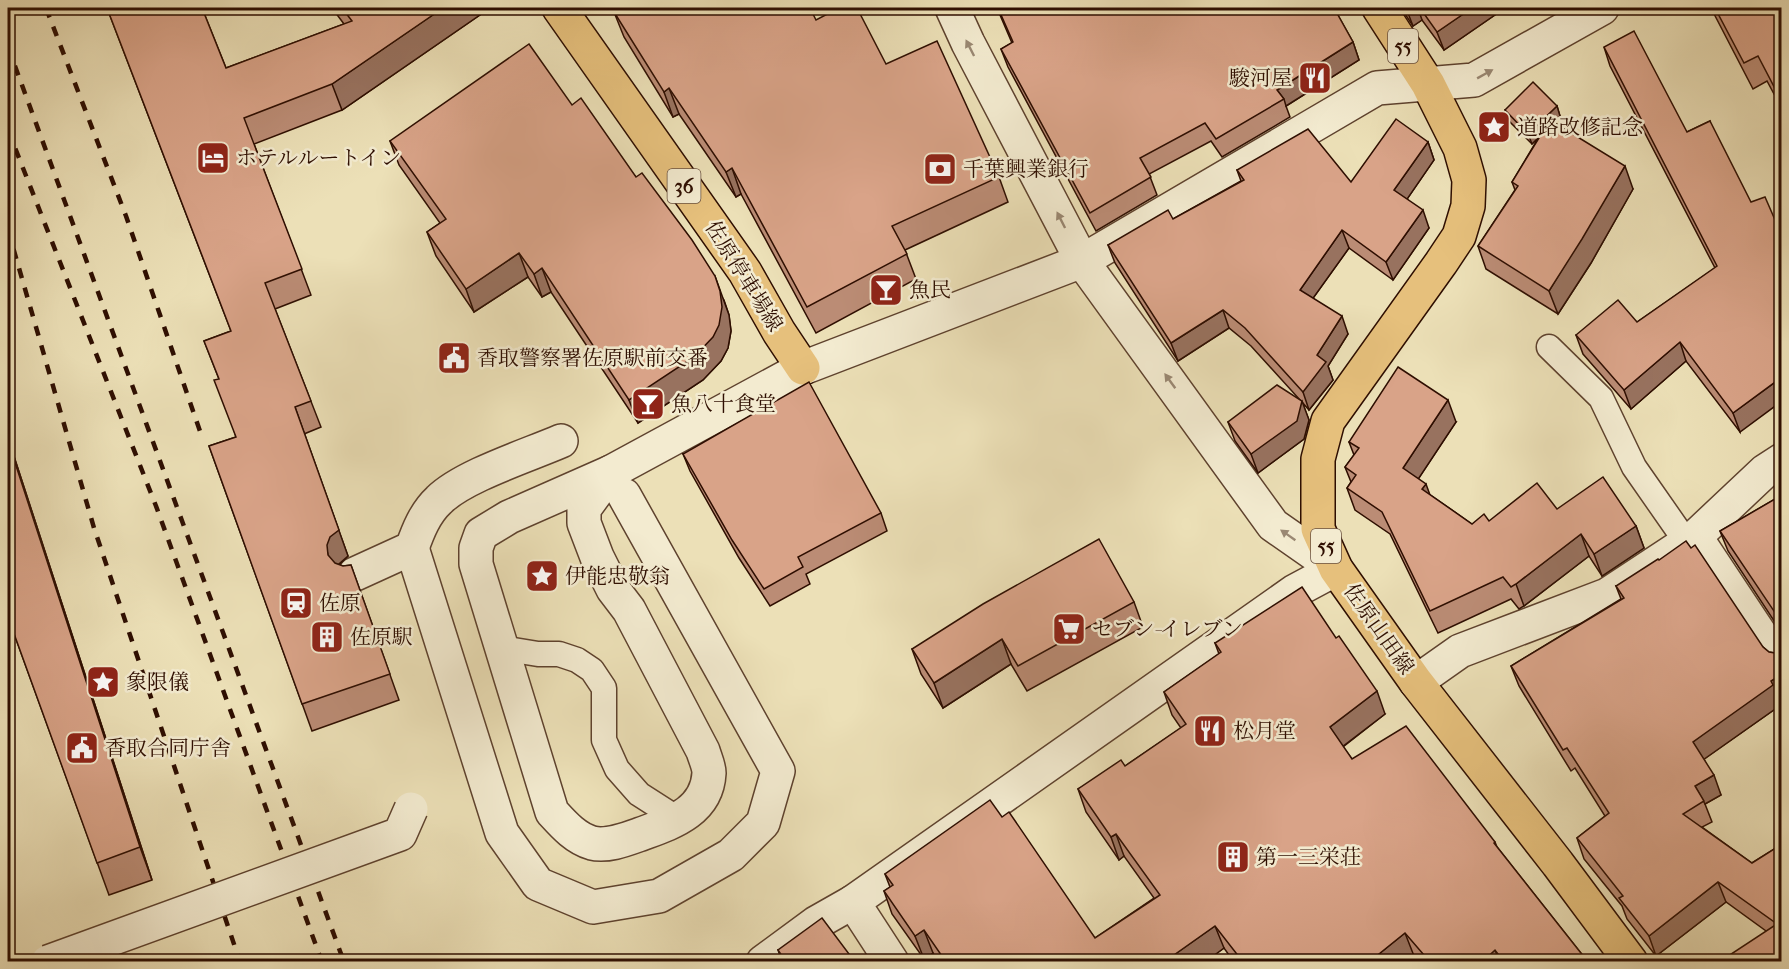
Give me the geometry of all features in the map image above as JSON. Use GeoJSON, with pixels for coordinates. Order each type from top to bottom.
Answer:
{"type":"FeatureCollection","features":[{"type":"Feature","properties":{"kind":"main road","name":"佐原停車場線"},"geometry":{"type":"LineString","coordinates":[[559,8],[745,272],[779,333],[804,368]]}},
{"type":"Feature","properties":{"kind":"main road","name":"佐原山田線"},"geometry":{"type":"LineString","coordinates":[[1379,8],[1428,84],[1460,148],[1469,180],[1468,206],[1459,236],[1442,263],[1328,421],[1318,459],[1318,529],[1336,569],[1416,682],[1631,962]]}},
{"type":"Feature","properties":{"kind":"street"},"geometry":{"type":"LineString","coordinates":[[763,962],[816,923],[853,902],[1295,591],[1336,569],[1273,525],[1082,261],[952,8]]}},
{"type":"Feature","properties":{"kind":"street"},"geometry":{"type":"LineString","coordinates":[[618,484],[522,512],[481,534],[476,548],[476,564],[552,812],[570,831],[592,843],[617,842],[678,819],[694,809],[707,786],[709,771],[703,751],[629,610],[613,589],[597,557],[584,523],[584,509],[618,484],[804,368],[1082,261],[1377,88],[1474,80],[1602,8]]}},
{"type":"Feature","properties":{"kind":"street"},"geometry":{"type":"LineString","coordinates":[[561,441],[462,484],[439,500],[420,525],[412,548],[458,721],[502,833],[537,884],[592,907],[659,896],[731,855],[763,823],[778,771],[618,484]]}},
{"type":"Feature","properties":{"kind":"street"},"geometry":{"type":"LineString","coordinates":[[1416,682],[1460,651],[1607,595],[1693,539],[1765,471],[1782,460]]}},
{"type":"Feature","properties":{"kind":"street"},"geometry":{"type":"LineString","coordinates":[[522,512],[552,516],[565,522],[580,535],[597,557]]}},
{"type":"Feature","properties":{"kind":"street"},"geometry":{"type":"LineString","coordinates":[[355,574],[412,548]]}},
{"type":"Feature","properties":{"kind":"street"},"geometry":{"type":"LineString","coordinates":[[48,962],[399,834],[411,809]]}},
{"type":"Feature","properties":{"kind":"street"},"geometry":{"type":"LineString","coordinates":[[853,902],[892,962]]}},
{"type":"Feature","properties":{"kind":"lane"},"geometry":{"type":"LineString","coordinates":[[1549,347],[1601,398],[1634,467],[1693,539],[1782,659]]}},
{"type":"Feature","properties":{"kind":"lane"},"geometry":{"type":"LineString","coordinates":[[501,648],[538,654],[559,654],[577,660],[592,670],[604,688],[604,740],[617,769],[639,794],[678,819]]}},
{"type":"Feature","properties":{"kind":"building"},"geometry":{"type":"Polygon","coordinates":[[[107,8],[202,8],[226,68],[352,21],[342,8],[443,8],[332,84],[244,118],[302,269],[265,283],[311,401],[295,407],[339,530],[330,537],[327,545],[328,555],[335,563],[343,566],[351,565],[390,674],[302,704],[209,446],[236,437],[214,380],[219,379],[204,341],[231,331],[107,8]]]}},
{"type":"Feature","properties":{"kind":"building"},"geometry":{"type":"Polygon","coordinates":[[[622,8],[810,8],[816,20],[839,8],[857,8],[886,64],[937,41],[999,177],[892,226],[907,254],[807,307],[732,168],[726,172],[669,88],[664,92],[614,12],[622,8]]]}},
{"type":"Feature","properties":{"kind":"building"},"geometry":{"type":"Polygon","coordinates":[[[998,8],[1334,8],[1353,42],[1277,90],[1284,99],[1216,139],[1205,123],[1140,158],[1151,177],[1090,213],[1001,49],[1013,42],[998,8]]]}},
{"type":"Feature","properties":{"kind":"building"},"geometry":{"type":"Polygon","coordinates":[[[1420,8],[1472,8],[1437,32],[1420,8]]]}},
{"type":"Feature","properties":{"kind":"building"},"geometry":{"type":"Polygon","coordinates":[[[1715,8],[1782,8],[1782,102],[1758,56],[1744,63],[1715,8]]]}},
{"type":"Feature","properties":{"kind":"building"},"geometry":{"type":"Polygon","coordinates":[[[1634,31],[1687,132],[1710,121],[1751,202],[1765,197],[1782,236],[1782,377],[1733,413],[1680,342],[1624,390],[1576,335],[1618,300],[1637,322],[1717,266],[1604,47],[1634,31]]]}},
{"type":"Feature","properties":{"kind":"building"},"geometry":{"type":"Polygon","coordinates":[[[529,44],[572,105],[581,98],[636,177],[642,173],[692,240],[715,276],[720,291],[722,307],[719,325],[713,337],[694,357],[629,400],[542,268],[534,274],[519,253],[466,289],[427,232],[446,219],[390,141],[529,44]]]}},
{"type":"Feature","properties":{"kind":"building"},"geometry":{"type":"Polygon","coordinates":[[[1533,82],[1557,106],[1528,134],[1505,110],[1533,82]]]}},
{"type":"Feature","properties":{"kind":"building"},"geometry":{"type":"Polygon","coordinates":[[[1396,119],[1428,142],[1394,190],[1423,210],[1386,262],[1342,230],[1300,290],[1342,316],[1317,355],[1326,362],[1303,392],[1245,328],[1223,310],[1171,343],[1108,245],[1168,210],[1173,219],[1244,180],[1237,170],[1308,129],[1351,182],[1396,119]]]}},
{"type":"Feature","properties":{"kind":"building"},"geometry":{"type":"Polygon","coordinates":[[[1550,120],[1625,166],[1549,291],[1478,246],[1518,186],[1512,182],[1550,120]]]}},
{"type":"Feature","properties":{"kind":"building"},"geometry":{"type":"Polygon","coordinates":[[[1398,367],[1448,400],[1403,468],[1426,484],[1422,489],[1472,524],[1484,514],[1489,521],[1537,483],[1557,509],[1603,477],[1636,526],[1594,554],[1581,534],[1511,587],[1503,577],[1430,611],[1382,512],[1347,488],[1356,475],[1345,467],[1359,448],[1349,442],[1398,367]]]}},
{"type":"Feature","properties":{"kind":"building"},"geometry":{"type":"Polygon","coordinates":[[[809,382],[881,513],[798,557],[803,567],[764,589],[732,540],[683,454],[809,382]]]}},
{"type":"Feature","properties":{"kind":"building"},"geometry":{"type":"Polygon","coordinates":[[[1277,385],[1302,401],[1297,421],[1251,454],[1228,422],[1277,385]]]}},
{"type":"Feature","properties":{"kind":"building","name":"香取合同庁舎"},"geometry":{"type":"Polygon","coordinates":[[[8,441],[140,847],[97,863],[8,617],[8,441]]]}},
{"type":"Feature","properties":{"kind":"building"},"geometry":{"type":"Polygon","coordinates":[[[1782,463],[1782,477],[1775,466],[1782,463]]]}},
{"type":"Feature","properties":{"kind":"building"},"geometry":{"type":"Polygon","coordinates":[[[1782,495],[1782,623],[1720,531],[1782,495]]]}},
{"type":"Feature","properties":{"kind":"building"},"geometry":{"type":"Polygon","coordinates":[[[1099,539],[1134,602],[1018,666],[1002,639],[934,683],[912,649],[983,604],[1099,539]]]}},
{"type":"Feature","properties":{"kind":"building"},"geometry":{"type":"Polygon","coordinates":[[[1686,541],[1691,548],[1695,545],[1763,647],[1769,652],[1782,651],[1782,674],[1771,681],[1773,685],[1693,742],[1714,775],[1695,786],[1704,801],[1683,814],[1752,863],[1782,844],[1782,962],[1719,962],[1777,924],[1718,882],[1649,936],[1619,898],[1623,896],[1577,838],[1609,813],[1567,748],[1563,750],[1511,666],[1624,598],[1616,586],[1686,541]]]}},
{"type":"Feature","properties":{"kind":"building"},"geometry":{"type":"Polygon","coordinates":[[[1302,587],[1336,638],[1339,636],[1377,691],[1330,727],[1352,759],[1406,726],[1588,962],[1504,962],[1495,950],[1482,962],[1430,962],[1405,933],[1369,962],[1243,962],[1215,926],[1164,962],[946,962],[924,930],[915,936],[884,891],[893,885],[885,874],[990,800],[1002,817],[1009,812],[1095,938],[1160,895],[1116,834],[1111,837],[1078,789],[1121,760],[1125,766],[1186,724],[1164,692],[1221,652],[1215,643],[1302,587]]]}},
{"type":"Feature","properties":{"kind":"building"},"geometry":{"type":"Polygon","coordinates":[[[822,918],[855,962],[786,962],[778,950],[822,918]]]}},
{"type":"Feature","properties":{"kind":"railway"},"geometry":{"type":"LineString","coordinates":[[46,8],[126,216],[203,440]]}},
{"type":"Feature","properties":{"kind":"railway"},"geometry":{"type":"LineString","coordinates":[[8,47],[344,962]]}},
{"type":"Feature","properties":{"kind":"railway"},"geometry":{"type":"LineString","coordinates":[[8,130],[156,506],[322,962]]}},
{"type":"Feature","properties":{"kind":"railway"},"geometry":{"type":"LineString","coordinates":[[8,230],[94,528],[240,962]]}},
{"type":"Feature","properties":{"kind":"place","name":"駿河屋"},"geometry":{"type":"Point","coordinates":[1315,78]}},
{"type":"Feature","properties":{"kind":"place","name":"道路改修記念"},"geometry":{"type":"Point","coordinates":[1494,127]}},
{"type":"Feature","properties":{"kind":"place","name":"ホテルルートイン"},"geometry":{"type":"Point","coordinates":[213,158]}},
{"type":"Feature","properties":{"kind":"place","name":"千葉興業銀行"},"geometry":{"type":"Point","coordinates":[940,169]}},
{"type":"Feature","properties":{"kind":"place","name":"魚民"},"geometry":{"type":"Point","coordinates":[886,290]}},
{"type":"Feature","properties":{"kind":"place","name":"香取警察署佐原駅前交番"},"geometry":{"type":"Point","coordinates":[454,358]}},
{"type":"Feature","properties":{"kind":"place","name":"魚八十食堂"},"geometry":{"type":"Point","coordinates":[648,404]}},
{"type":"Feature","properties":{"kind":"place","name":"伊能忠敬翁"},"geometry":{"type":"Point","coordinates":[542,576]}},
{"type":"Feature","properties":{"kind":"place","name":"佐原"},"geometry":{"type":"Point","coordinates":[296,603]}},
{"type":"Feature","properties":{"kind":"place","name":"セブン-イレブン"},"geometry":{"type":"Point","coordinates":[1069,629]}},
{"type":"Feature","properties":{"kind":"place","name":"佐原駅"},"geometry":{"type":"Point","coordinates":[327,637]}},
{"type":"Feature","properties":{"kind":"place","name":"象限儀"},"geometry":{"type":"Point","coordinates":[103,682]}},
{"type":"Feature","properties":{"kind":"place","name":"松月堂"},"geometry":{"type":"Point","coordinates":[1210,731]}},
{"type":"Feature","properties":{"kind":"place","name":"香取合同庁舎"},"geometry":{"type":"Point","coordinates":[82,748]}},
{"type":"Feature","properties":{"kind":"place","name":"第一三栄荘"},"geometry":{"type":"Point","coordinates":[1233,857]}}]}
